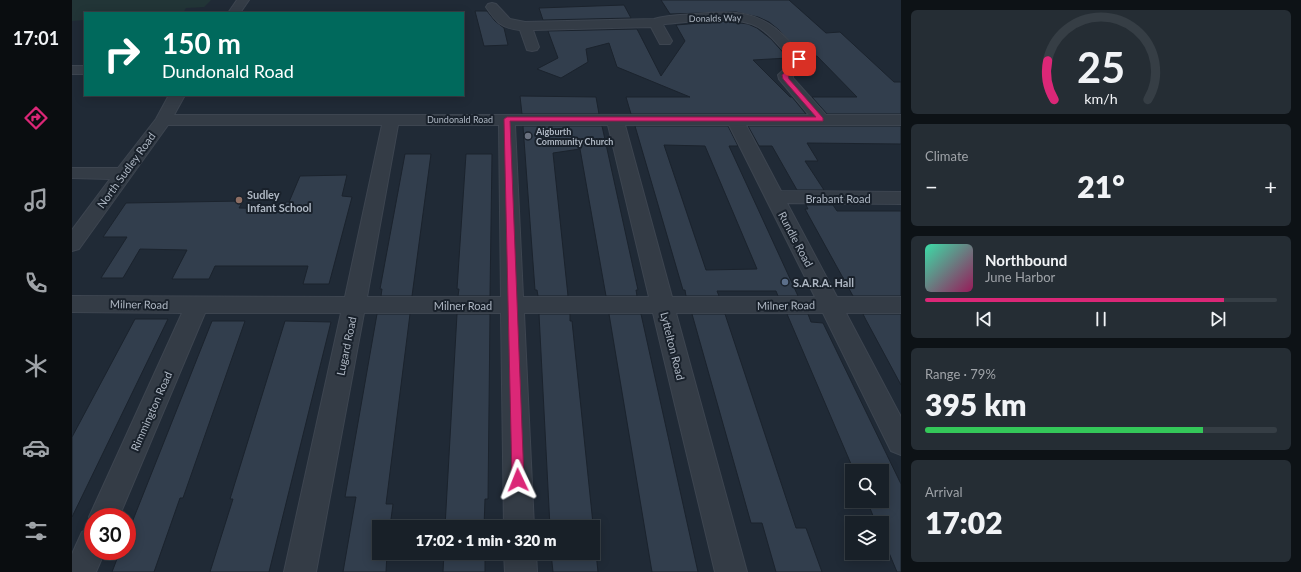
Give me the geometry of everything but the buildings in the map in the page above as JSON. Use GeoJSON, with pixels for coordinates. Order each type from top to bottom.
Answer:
{"type":"FeatureCollection","features":[{"type":"Feature","properties":{"kind":"street"},"geometry":{"type":"LineString","coordinates":[[235,12],[244,0]]}},
{"type":"Feature","properties":{"kind":"street","name":"Donalds Way"},"geometry":{"type":"LineString","coordinates":[[492,7],[505,23],[513,26],[655,23],[664,20],[735,17],[753,19],[763,24],[799,59],[799,63],[785,75],[786,79],[821,119]]}},
{"type":"Feature","properties":{"kind":"street"},"geometry":{"type":"LineString","coordinates":[[655,23],[665,41]]}},
{"type":"Feature","properties":{"kind":"street"},"geometry":{"type":"LineString","coordinates":[[526,26],[532,47]]}},
{"type":"Feature","properties":{"kind":"street"},"geometry":{"type":"LineString","coordinates":[[72,70],[84,70]]}},
{"type":"Feature","properties":{"kind":"street","name":"North Sudley Road"},"geometry":{"type":"LineString","coordinates":[[72,244],[163,120],[176,96]]}},
{"type":"Feature","properties":{"kind":"street","name":"Lugard Road"},"geometry":{"type":"LineString","coordinates":[[300,572],[391,119]]}},
{"type":"Feature","properties":{"kind":"street"},"geometry":{"type":"LineString","coordinates":[[507,119],[519,520]]}},
{"type":"Feature","properties":{"kind":"street","name":"Lyttelton Road"},"geometry":{"type":"LineString","coordinates":[[615,119],[731,572]]}},
{"type":"Feature","properties":{"kind":"street","name":"Dundonald Road"},"geometry":{"type":"LineString","coordinates":[[163,120],[901,120]]}},
{"type":"Feature","properties":{"kind":"street","name":"Rundle Road"},"geometry":{"type":"LineString","coordinates":[[735,120],[901,443]]}},
{"type":"Feature","properties":{"kind":"street"},"geometry":{"type":"LineString","coordinates":[[72,173],[123,174]]}},
{"type":"Feature","properties":{"kind":"street","name":"Brabant Road"},"geometry":{"type":"LineString","coordinates":[[774,197],[901,198]]}},
{"type":"Feature","properties":{"kind":"street","name":"Milner Road"},"geometry":{"type":"LineString","coordinates":[[72,304],[901,305]]}},
{"type":"Feature","properties":{"kind":"street","name":"Rimmington Road"},"geometry":{"type":"LineString","coordinates":[[108,508],[197,305]]}},
{"type":"Feature","properties":{"kind":"street"},"geometry":{"type":"LineString","coordinates":[[80,572],[85,560]]}},
{"type":"Feature","properties":{"kind":"street"},"geometry":{"type":"LineString","coordinates":[[520,560],[521,572]]}},
{"type":"Feature","properties":{"kind":"shaded area"},"geometry":{"type":"Polygon","coordinates":[[[72,0],[211,0],[204,7],[186,8],[184,12],[84,12],[84,20],[72,21],[72,0]]]}},
{"type":"Feature","properties":{"kind":"place","name":"Aigburth Community Church"},"geometry":{"type":"Point","coordinates":[528,136]}},
{"type":"Feature","properties":{"kind":"place","name":"Sudley Infant School"},"geometry":{"type":"Point","coordinates":[239,200]}},
{"type":"Feature","properties":{"kind":"place","name":"S.A.R.A. Hall"},"geometry":{"type":"Point","coordinates":[785,282]}},
{"type":"Feature","properties":{"kind":"route"},"geometry":{"type":"LineString","coordinates":[[518,480],[507,119],[821,119],[786,79],[785,75],[799,63],[799,59]]}}]}
